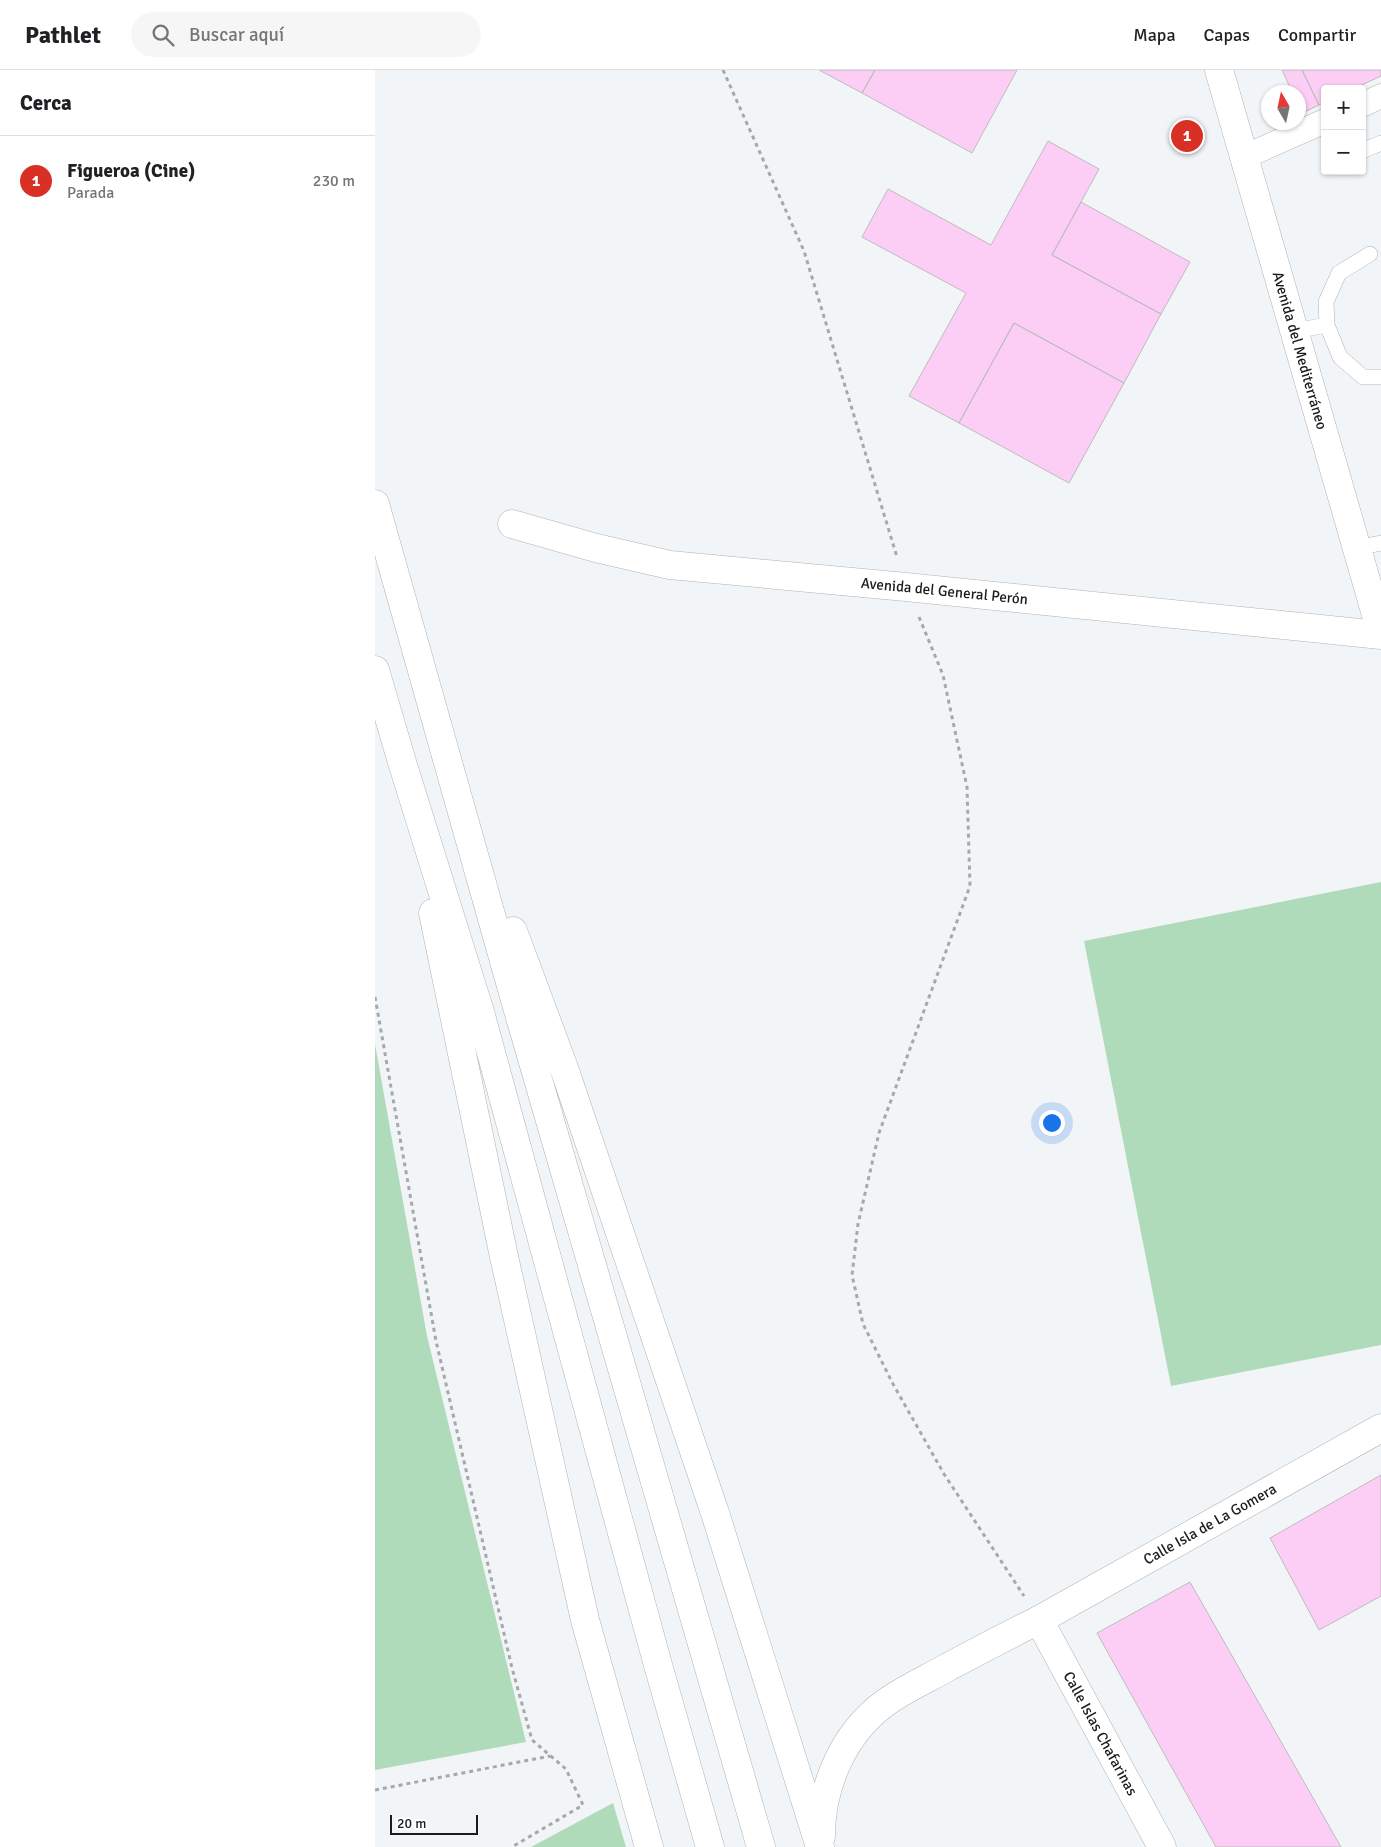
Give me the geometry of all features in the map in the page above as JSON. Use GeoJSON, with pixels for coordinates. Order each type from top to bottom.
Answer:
{"type":"FeatureCollection","features":[{"type":"Feature","properties":{"kind":"main road","name":"Avenida del Mediterráneo"},"geometry":{"type":"LineString","coordinates":[[1219,70],[1294,331],[1369,545],[1381,634]]}},
{"type":"Feature","properties":{"kind":"main road"},"geometry":{"type":"LineString","coordinates":[[375,504],[521,1019],[761,1847]]}},
{"type":"Feature","properties":{"kind":"main road","name":"Avenida del General Perón"},"geometry":{"type":"LineString","coordinates":[[512,524],[596,548],[670,565],[1381,634]]}},
{"type":"Feature","properties":{"kind":"main road"},"geometry":{"type":"LineString","coordinates":[[375,670],[481,1012],[658,1665],[710,1847]]}},
{"type":"Feature","properties":{"kind":"main road"},"geometry":{"type":"LineString","coordinates":[[445,751],[564,1068],[715,1513],[820,1847]]}},
{"type":"Feature","properties":{"kind":"main road"},"geometry":{"type":"LineString","coordinates":[[402,762],[503,1252],[585,1620],[649,1847]]}},
{"type":"Feature","properties":{"kind":"main road","name":"Calle Isla de La Gomera"},"geometry":{"type":"LineString","coordinates":[[820,1847],[822,1817],[827,1792],[836,1765],[851,1738],[873,1713],[900,1694],[1039,1620],[1381,1428]]}},
{"type":"Feature","properties":{"kind":"main road","name":"Calle Islas Chafarinas"},"geometry":{"type":"LineString","coordinates":[[1039,1620],[1162,1847]]}},
{"type":"Feature","properties":{"kind":"street"},"geometry":{"type":"LineString","coordinates":[[1366,103],[1381,96]]}},
{"type":"Feature","properties":{"kind":"street"},"geometry":{"type":"LineString","coordinates":[[1243,158],[1321,123]]}},
{"type":"Feature","properties":{"kind":"lane"},"geometry":{"type":"LineString","coordinates":[[1366,149],[1381,143]]}},
{"type":"Feature","properties":{"kind":"lane"},"geometry":{"type":"LineString","coordinates":[[1370,254],[1339,273],[1326,302],[1327,325],[1340,357],[1363,376],[1381,377]]}},
{"type":"Feature","properties":{"kind":"lane"},"geometry":{"type":"LineString","coordinates":[[1294,331],[1327,325]]}},
{"type":"Feature","properties":{"kind":"path"},"geometry":{"type":"LineString","coordinates":[[723,70],[804,251],[906,587],[943,674],[967,786],[970,886],[879,1133],[857,1224],[852,1275],[863,1324],[893,1384],[944,1474],[1039,1620]]}},
{"type":"Feature","properties":{"kind":"path"},"geometry":{"type":"LineString","coordinates":[[375,997],[436,1341],[512,1668],[532,1740],[566,1769],[583,1805],[512,1847]]}},
{"type":"Feature","properties":{"kind":"path"},"geometry":{"type":"LineString","coordinates":[[375,1790],[550,1756]]}},
{"type":"Feature","properties":{"kind":"green space"},"geometry":{"type":"Polygon","coordinates":[[[1381,882],[1381,1345],[1171,1386],[1084,941],[1381,882]]]}},
{"type":"Feature","properties":{"kind":"green space"},"geometry":{"type":"Polygon","coordinates":[[[375,1044],[427,1336],[526,1742],[375,1770],[375,1044]]]}},
{"type":"Feature","properties":{"kind":"green space"},"geometry":{"type":"Polygon","coordinates":[[[613,1803],[626,1847],[531,1847],[613,1803]]]}},
{"type":"Feature","properties":{"kind":"building"},"geometry":{"type":"Polygon","coordinates":[[[819,70],[875,70],[862,93],[819,70]]]}},
{"type":"Feature","properties":{"kind":"building"},"geometry":{"type":"Polygon","coordinates":[[[875,70],[1017,70],[972,153],[862,93],[875,70]]]}},
{"type":"Feature","properties":{"kind":"building"},"geometry":{"type":"Polygon","coordinates":[[[1282,70],[1302,70],[1319,105],[1306,111],[1306,85],[1289,85],[1282,70]]]}},
{"type":"Feature","properties":{"kind":"building"},"geometry":{"type":"Polygon","coordinates":[[[1302,70],[1381,70],[1381,76],[1362,85],[1321,85],[1321,104],[1319,105],[1302,70]]]}},
{"type":"Feature","properties":{"kind":"building"},"geometry":{"type":"Polygon","coordinates":[[[1048,141],[1099,169],[1052,255],[1161,314],[1124,383],[1014,323],[959,423],[909,396],[966,293],[862,237],[888,189],[991,245],[1048,141]]]}},
{"type":"Feature","properties":{"kind":"building"},"geometry":{"type":"Polygon","coordinates":[[[1081,202],[1190,262],[1161,314],[1052,255],[1081,202]]]}},
{"type":"Feature","properties":{"kind":"building"},"geometry":{"type":"Polygon","coordinates":[[[1014,323],[1124,383],[1069,483],[959,423],[1014,323]]]}},
{"type":"Feature","properties":{"kind":"building"},"geometry":{"type":"Polygon","coordinates":[[[1381,1475],[1381,1596],[1319,1630],[1270,1538],[1381,1475]]]}},
{"type":"Feature","properties":{"kind":"building"},"geometry":{"type":"Polygon","coordinates":[[[1190,1582],[1341,1847],[1216,1847],[1097,1633],[1190,1582]]]}},
{"type":"Feature","properties":{"kind":"place","name":"Figueroa (Cine)"},"geometry":{"type":"Point","coordinates":[1187,136]}}]}
